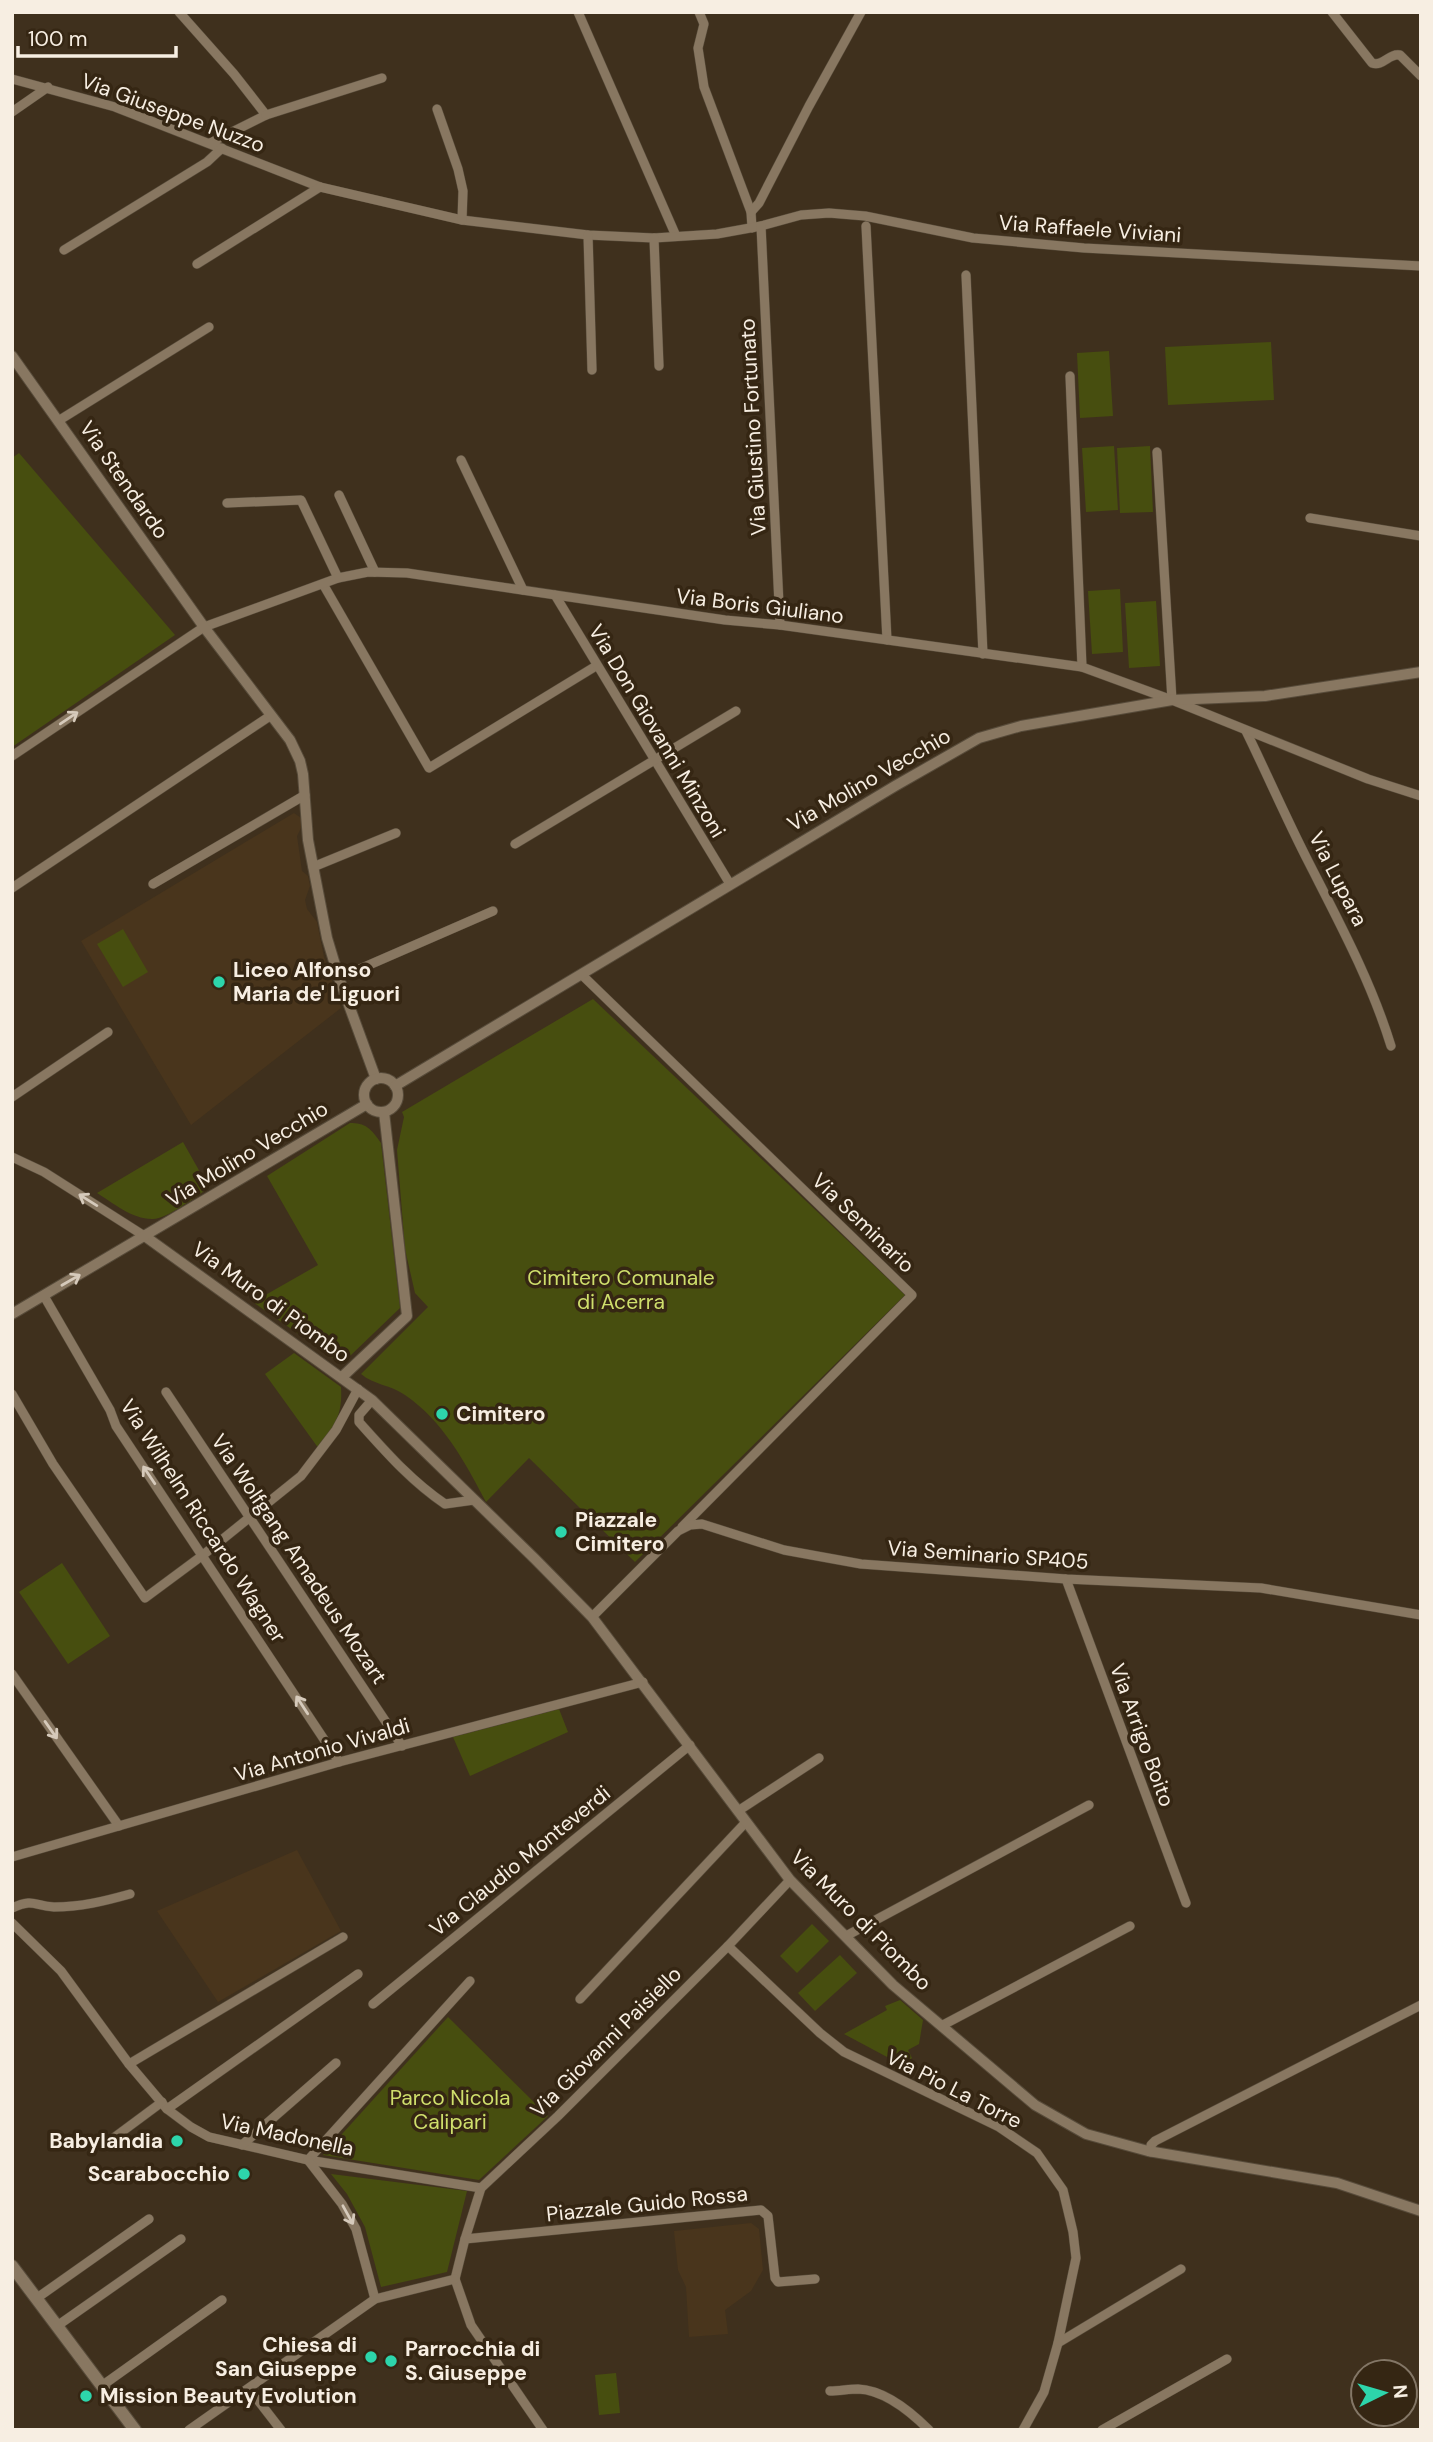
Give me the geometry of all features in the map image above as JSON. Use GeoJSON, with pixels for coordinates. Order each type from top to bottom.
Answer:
{"type":"FeatureCollection","features":[{"type":"Feature","properties":{"kind":"main road"},"geometry":{"type":"LineString","coordinates":[[12,2266],[135,2430]]}},
{"type":"Feature","properties":{"kind":"street"},"geometry":{"type":"LineString","coordinates":[[178,12],[234,74],[266,115]]}},
{"type":"Feature","properties":{"kind":"street"},"geometry":{"type":"LineString","coordinates":[[578,12],[676,236]]}},
{"type":"Feature","properties":{"kind":"street","name":"Via Giustino Fortunato"},"geometry":{"type":"LineString","coordinates":[[699,12],[704,24],[698,48],[704,87],[756,227],[780,625]]}},
{"type":"Feature","properties":{"kind":"street"},"geometry":{"type":"LineString","coordinates":[[751,212],[759,203],[861,12]]}},
{"type":"Feature","properties":{"kind":"street"},"geometry":{"type":"LineString","coordinates":[[1332,12],[1372,63],[1381,63],[1396,54],[1400,55],[1421,76]]}},
{"type":"Feature","properties":{"kind":"street"},"geometry":{"type":"LineString","coordinates":[[210,142],[266,115],[382,78]]}},
{"type":"Feature","properties":{"kind":"street","name":"Via Giuseppe Nuzzo"},"geometry":{"type":"LineString","coordinates":[[12,79],[115,107],[320,187],[462,220],[588,235],[654,238],[717,234],[756,227]]}},
{"type":"Feature","properties":{"kind":"street"},"geometry":{"type":"LineString","coordinates":[[12,111],[48,87]]}},
{"type":"Feature","properties":{"kind":"street"},"geometry":{"type":"LineString","coordinates":[[437,109],[463,191],[462,220]]}},
{"type":"Feature","properties":{"kind":"street"},"geometry":{"type":"LineString","coordinates":[[64,250],[207,162],[222,148]]}},
{"type":"Feature","properties":{"kind":"street"},"geometry":{"type":"LineString","coordinates":[[197,264],[320,187]]}},
{"type":"Feature","properties":{"kind":"street","name":"Via Raffaele Viviani"},"geometry":{"type":"LineString","coordinates":[[756,227],[801,215],[828,213],[865,216],[973,238],[1084,248],[1421,266]]}},
{"type":"Feature","properties":{"kind":"street"},"geometry":{"type":"LineString","coordinates":[[866,226],[887,640]]}},
{"type":"Feature","properties":{"kind":"street"},"geometry":{"type":"LineString","coordinates":[[588,235],[592,370]]}},
{"type":"Feature","properties":{"kind":"street"},"geometry":{"type":"LineString","coordinates":[[654,238],[659,366]]}},
{"type":"Feature","properties":{"kind":"street"},"geometry":{"type":"LineString","coordinates":[[966,275],[983,653]]}},
{"type":"Feature","properties":{"kind":"street"},"geometry":{"type":"LineString","coordinates":[[58,421],[209,327]]}},
{"type":"Feature","properties":{"kind":"street","name":"Via Stendardo"},"geometry":{"type":"LineString","coordinates":[[12,356],[204,627],[290,740],[300,761],[313,867],[327,938],[376,1079]]}},
{"type":"Feature","properties":{"kind":"street"},"geometry":{"type":"LineString","coordinates":[[1070,376],[1082,667]]}},
{"type":"Feature","properties":{"kind":"street"},"geometry":{"type":"LineString","coordinates":[[1157,452],[1172,700]]}},
{"type":"Feature","properties":{"kind":"street"},"geometry":{"type":"LineString","coordinates":[[461,460],[523,590]]}},
{"type":"Feature","properties":{"kind":"street"},"geometry":{"type":"LineString","coordinates":[[339,495],[375,572]]}},
{"type":"Feature","properties":{"kind":"street"},"geometry":{"type":"LineString","coordinates":[[227,503],[301,500],[338,578]]}},
{"type":"Feature","properties":{"kind":"street"},"geometry":{"type":"LineString","coordinates":[[1310,518],[1421,536]]}},
{"type":"Feature","properties":{"kind":"street","name":"Via Boris Giuliano"},"geometry":{"type":"LineString","coordinates":[[12,756],[204,627],[338,578],[375,572],[407,573],[725,620],[780,625],[1082,667],[1368,779],[1421,796]]}},
{"type":"Feature","properties":{"kind":"street"},"geometry":{"type":"LineString","coordinates":[[323,584],[429,768],[596,666]]}},
{"type":"Feature","properties":{"kind":"street","name":"Via Don Giovanni Minzoni"},"geometry":{"type":"LineString","coordinates":[[555,595],[730,884]]}},
{"type":"Feature","properties":{"kind":"street","name":"Via Molino Vecchio"},"geometry":{"type":"LineString","coordinates":[[395,1086],[979,738],[1021,726],[1172,700],[1265,696],[1421,672]]}},
{"type":"Feature","properties":{"kind":"street"},"geometry":{"type":"LineString","coordinates":[[515,844],[736,711]]}},
{"type":"Feature","properties":{"kind":"street"},"geometry":{"type":"LineString","coordinates":[[12,888],[270,716]]}},
{"type":"Feature","properties":{"kind":"street","name":"Via Lupara"},"geometry":{"type":"LineString","coordinates":[[1246,731],[1358,958],[1391,1046]]}},
{"type":"Feature","properties":{"kind":"street"},"geometry":{"type":"LineString","coordinates":[[153,884],[304,795]]}},
{"type":"Feature","properties":{"kind":"street"},"geometry":{"type":"LineString","coordinates":[[313,867],[396,833]]}},
{"type":"Feature","properties":{"kind":"street"},"geometry":{"type":"LineString","coordinates":[[339,978],[493,911]]}},
{"type":"Feature","properties":{"kind":"street","name":"Via Seminario"},"geometry":{"type":"LineString","coordinates":[[582,975],[912,1296],[678,1531]]}},
{"type":"Feature","properties":{"kind":"street"},"geometry":{"type":"LineString","coordinates":[[12,1097],[108,1032]]}},
{"type":"Feature","properties":{"kind":"street"},"geometry":{"type":"LineString","coordinates":[[387,1079],[395,1086],[398,1091],[397,1102],[390,1110],[373,1110],[367,1104],[365,1091],[371,1082],[387,1079]]}},
{"type":"Feature","properties":{"kind":"street","name":"Via Molino Vecchio"},"geometry":{"type":"LineString","coordinates":[[12,1314],[367,1104]]}},
{"type":"Feature","properties":{"kind":"street"},"geometry":{"type":"LineString","coordinates":[[342,1377],[407,1316],[384,1112]]}},
{"type":"Feature","properties":{"kind":"street"},"geometry":{"type":"LineString","coordinates":[[13,1158],[44,1172],[146,1237]]}},
{"type":"Feature","properties":{"kind":"street","name":"Via Muro di Piombo"},"geometry":{"type":"LineString","coordinates":[[146,1237],[372,1400],[592,1617],[790,1880],[894,1985],[1035,2105],[1086,2134],[1151,2152],[1337,2183],[1421,2211]]}},
{"type":"Feature","properties":{"kind":"street","name":"Via Wilhelm Riccardo Wagner"},"geometry":{"type":"LineString","coordinates":[[44,1296],[110,1410],[116,1426],[339,1762]]}},
{"type":"Feature","properties":{"kind":"street"},"geometry":{"type":"LineString","coordinates":[[12,1394],[53,1464],[145,1598],[203,1555],[301,1475],[336,1430],[358,1389]]}},
{"type":"Feature","properties":{"kind":"street","name":"Via Wolfgang Amadeus Mozart"},"geometry":{"type":"LineString","coordinates":[[166,1392],[251,1516],[401,1746]]}},
{"type":"Feature","properties":{"kind":"street"},"geometry":{"type":"LineString","coordinates":[[372,1400],[359,1415],[359,1422],[400,1467],[445,1504],[474,1500]]}},
{"type":"Feature","properties":{"kind":"street","name":"Via Seminario SP405"},"geometry":{"type":"LineString","coordinates":[[678,1531],[690,1525],[702,1524],[784,1550],[860,1564],[1066,1579],[1261,1588],[1421,1615]]}},
{"type":"Feature","properties":{"kind":"street"},"geometry":{"type":"LineString","coordinates":[[592,1617],[678,1531]]}},
{"type":"Feature","properties":{"kind":"street","name":"Via Arrigo Boito"},"geometry":{"type":"LineString","coordinates":[[1066,1579],[1186,1903]]}},
{"type":"Feature","properties":{"kind":"street"},"geometry":{"type":"LineString","coordinates":[[12,1674],[119,1826]]}},
{"type":"Feature","properties":{"kind":"street","name":"Via Antonio Vivaldi"},"geometry":{"type":"LineString","coordinates":[[12,1857],[339,1762],[643,1682]]}},
{"type":"Feature","properties":{"kind":"street","name":"Via Claudio Monteverdi"},"geometry":{"type":"LineString","coordinates":[[373,2004],[690,1745]]}},
{"type":"Feature","properties":{"kind":"street"},"geometry":{"type":"LineString","coordinates":[[738,1811],[819,1758]]}},
{"type":"Feature","properties":{"kind":"street"},"geometry":{"type":"LineString","coordinates":[[846,1936],[1088,1805]]}},
{"type":"Feature","properties":{"kind":"street"},"geometry":{"type":"LineString","coordinates":[[580,1999],[746,1822]]}},
{"type":"Feature","properties":{"kind":"street","name":"Via Giovanni Paisiello"},"geometry":{"type":"LineString","coordinates":[[455,2279],[481,2188],[558,2116],[790,1880]]}},
{"type":"Feature","properties":{"kind":"street"},"geometry":{"type":"LineString","coordinates":[[12,1908],[27,1902],[52,1907],[92,1904],[130,1894]]}},
{"type":"Feature","properties":{"kind":"street","name":"Via Madonella"},"geometry":{"type":"LineString","coordinates":[[12,1923],[61,1971],[165,2106],[191,2127],[209,2137],[308,2160],[481,2188]]}},
{"type":"Feature","properties":{"kind":"street"},"geometry":{"type":"LineString","coordinates":[[943,2025],[1130,1926]]}},
{"type":"Feature","properties":{"kind":"street"},"geometry":{"type":"LineString","coordinates":[[130,2064],[342,1937]]}},
{"type":"Feature","properties":{"kind":"street","name":"Via Pio La Torre"},"geometry":{"type":"LineString","coordinates":[[728,1946],[811,2025],[845,2052],[999,2127],[1037,2153],[1063,2190],[1076,2258],[1058,2343],[1044,2392],[1023,2430]]}},
{"type":"Feature","properties":{"kind":"street"},"geometry":{"type":"LineString","coordinates":[[104,2145],[358,1973]]}},
{"type":"Feature","properties":{"kind":"street"},"geometry":{"type":"LineString","coordinates":[[375,2299],[356,2229],[342,2204],[308,2160],[470,1981]]}},
{"type":"Feature","properties":{"kind":"street"},"geometry":{"type":"LineString","coordinates":[[1151,2152],[1151,2145],[1155,2141],[1421,2005]]}},
{"type":"Feature","properties":{"kind":"street"},"geometry":{"type":"LineString","coordinates":[[242,2145],[336,2063]]}},
{"type":"Feature","properties":{"kind":"street","name":"Piazzale Guido Rossa"},"geometry":{"type":"LineString","coordinates":[[465,2239],[761,2210],[768,2216],[775,2278],[778,2282],[815,2278]]}},
{"type":"Feature","properties":{"kind":"street"},"geometry":{"type":"LineString","coordinates":[[37,2298],[149,2220]]}},
{"type":"Feature","properties":{"kind":"street"},"geometry":{"type":"LineString","coordinates":[[57,2326],[181,2239]]}},
{"type":"Feature","properties":{"kind":"street"},"geometry":{"type":"LineString","coordinates":[[1058,2343],[1181,2269]]}},
{"type":"Feature","properties":{"kind":"street"},"geometry":{"type":"LineString","coordinates":[[189,2430],[375,2299],[455,2279],[471,2325],[543,2430]]}},
{"type":"Feature","properties":{"kind":"street"},"geometry":{"type":"LineString","coordinates":[[103,2385],[222,2300]]}},
{"type":"Feature","properties":{"kind":"street"},"geometry":{"type":"LineString","coordinates":[[1102,2430],[1227,2359]]}},
{"type":"Feature","properties":{"kind":"street"},"geometry":{"type":"LineString","coordinates":[[830,2391],[859,2389],[872,2392],[905,2409],[929,2430]]}},
{"type":"Feature","properties":{"kind":"street"},"geometry":{"type":"LineString","coordinates":[[241,2393],[245,2399],[257,2399],[281,2430]]}},
{"type":"Feature","properties":{"kind":"shaded area","name":"Liceo Alfonso Maria de' Liguori"},"geometry":{"type":"Polygon","coordinates":[[[294,813],[301,818],[301,828],[297,836],[302,871],[308,876],[310,886],[305,900],[307,909],[317,922],[324,957],[341,1008],[191,1125],[81,941],[294,813]]]}},
{"type":"Feature","properties":{"kind":"shaded area"},"geometry":{"type":"Polygon","coordinates":[[[297,1850],[341,1931],[218,2002],[157,1911],[297,1850]]]}},
{"type":"Feature","properties":{"kind":"shaded area"},"geometry":{"type":"Polygon","coordinates":[[[751,2223],[759,2229],[763,2270],[751,2291],[725,2310],[728,2334],[689,2337],[686,2287],[678,2270],[674,2231],[751,2223]]]}},
{"type":"Feature","properties":{"kind":"green space"},"geometry":{"type":"Polygon","coordinates":[[[1271,342],[1274,400],[1168,405],[1165,347],[1271,342]]]}},
{"type":"Feature","properties":{"kind":"green space"},"geometry":{"type":"Polygon","coordinates":[[[1109,351],[1113,416],[1080,418],[1077,353],[1109,351]]]}},
{"type":"Feature","properties":{"kind":"green space"},"geometry":{"type":"Polygon","coordinates":[[[1114,446],[1118,510],[1086,512],[1082,448],[1114,446]]]}},
{"type":"Feature","properties":{"kind":"green space"},"geometry":{"type":"Polygon","coordinates":[[[1150,446],[1153,512],[1120,513],[1117,448],[1150,446]]]}},
{"type":"Feature","properties":{"kind":"green space"},"geometry":{"type":"Polygon","coordinates":[[[19,453],[175,635],[12,747],[12,458],[19,453]]]}},
{"type":"Feature","properties":{"kind":"green space"},"geometry":{"type":"Polygon","coordinates":[[[1120,589],[1123,652],[1092,654],[1088,591],[1120,589]]]}},
{"type":"Feature","properties":{"kind":"green space"},"geometry":{"type":"Polygon","coordinates":[[[1156,601],[1160,666],[1129,668],[1125,603],[1156,601]]]}},
{"type":"Feature","properties":{"kind":"green space"},"geometry":{"type":"Polygon","coordinates":[[[123,929],[148,972],[123,987],[97,944],[123,929]]]}},
{"type":"Feature","properties":{"kind":"green space","name":"Cimitero Comunale di Acerra"},"geometry":{"type":"Polygon","coordinates":[[[593,999],[905,1295],[635,1562],[529,1458],[486,1502],[461,1457],[431,1417],[400,1392],[371,1381],[361,1374],[428,1307],[415,1293],[405,1249],[397,1150],[404,1117],[402,1112],[593,999]]]}},
{"type":"Feature","properties":{"kind":"green space"},"geometry":{"type":"Polygon","coordinates":[[[350,1123],[368,1128],[381,1143],[400,1308],[351,1355],[345,1360],[337,1361],[253,1302],[318,1265],[267,1176],[350,1123]]]}},
{"type":"Feature","properties":{"kind":"green space"},"geometry":{"type":"Polygon","coordinates":[[[183,1142],[209,1188],[173,1212],[152,1219],[137,1216],[97,1193],[183,1142]]]}},
{"type":"Feature","properties":{"kind":"green space"},"geometry":{"type":"Polygon","coordinates":[[[294,1353],[341,1387],[339,1413],[319,1449],[265,1374],[294,1353]]]}},
{"type":"Feature","properties":{"kind":"green space"},"geometry":{"type":"Polygon","coordinates":[[[62,1563],[110,1636],[68,1664],[19,1592],[62,1563]]]}},
{"type":"Feature","properties":{"kind":"green space"},"geometry":{"type":"Polygon","coordinates":[[[559,1709],[568,1732],[470,1776],[453,1737],[559,1709]]]}},
{"type":"Feature","properties":{"kind":"green space"},"geometry":{"type":"Polygon","coordinates":[[[812,1924],[829,1941],[797,1973],[780,1956],[812,1924]]]}},
{"type":"Feature","properties":{"kind":"green space"},"geometry":{"type":"Polygon","coordinates":[[[840,1955],[857,1973],[815,2011],[798,1993],[840,1955]]]}},
{"type":"Feature","properties":{"kind":"green space"},"geometry":{"type":"Polygon","coordinates":[[[900,2000],[923,2020],[919,2044],[908,2050],[912,2058],[902,2065],[844,2034],[887,2010],[885,2006],[900,2000]]]}},
{"type":"Feature","properties":{"kind":"green space","name":"Parco Nicola Calipari"},"geometry":{"type":"Polygon","coordinates":[[[448,2017],[548,2116],[479,2180],[323,2155],[448,2017]]]}},
{"type":"Feature","properties":{"kind":"green space","name":"Parco Nicola Calipari"},"geometry":{"type":"Polygon","coordinates":[[[331,2174],[467,2191],[447,2272],[381,2287],[365,2227],[347,2194],[331,2174]]]}},
{"type":"Feature","properties":{"kind":"green space"},"geometry":{"type":"Polygon","coordinates":[[[616,2373],[620,2413],[599,2415],[595,2375],[616,2373]]]}},
{"type":"Feature","properties":{"kind":"place","name":"Liceo Alfonso Maria de' Liguori"},"geometry":{"type":"Point","coordinates":[219,982]}},
{"type":"Feature","properties":{"kind":"place","name":"Cimitero"},"geometry":{"type":"Point","coordinates":[442,1414]}},
{"type":"Feature","properties":{"kind":"place","name":"Piazzale Cimitero"},"geometry":{"type":"Point","coordinates":[561,1532]}},
{"type":"Feature","properties":{"kind":"place","name":"Babylandia"},"geometry":{"type":"Point","coordinates":[177,2141]}},
{"type":"Feature","properties":{"kind":"place","name":"Scarabocchio"},"geometry":{"type":"Point","coordinates":[244,2174]}},
{"type":"Feature","properties":{"kind":"place","name":"Chiesa di San Giuseppe"},"geometry":{"type":"Point","coordinates":[371,2357]}},
{"type":"Feature","properties":{"kind":"place","name":"Parrocchia di S. Giuseppe"},"geometry":{"type":"Point","coordinates":[391,2361]}},
{"type":"Feature","properties":{"kind":"place","name":"Mission Beauty Evolution"},"geometry":{"type":"Point","coordinates":[86,2396]}}]}
